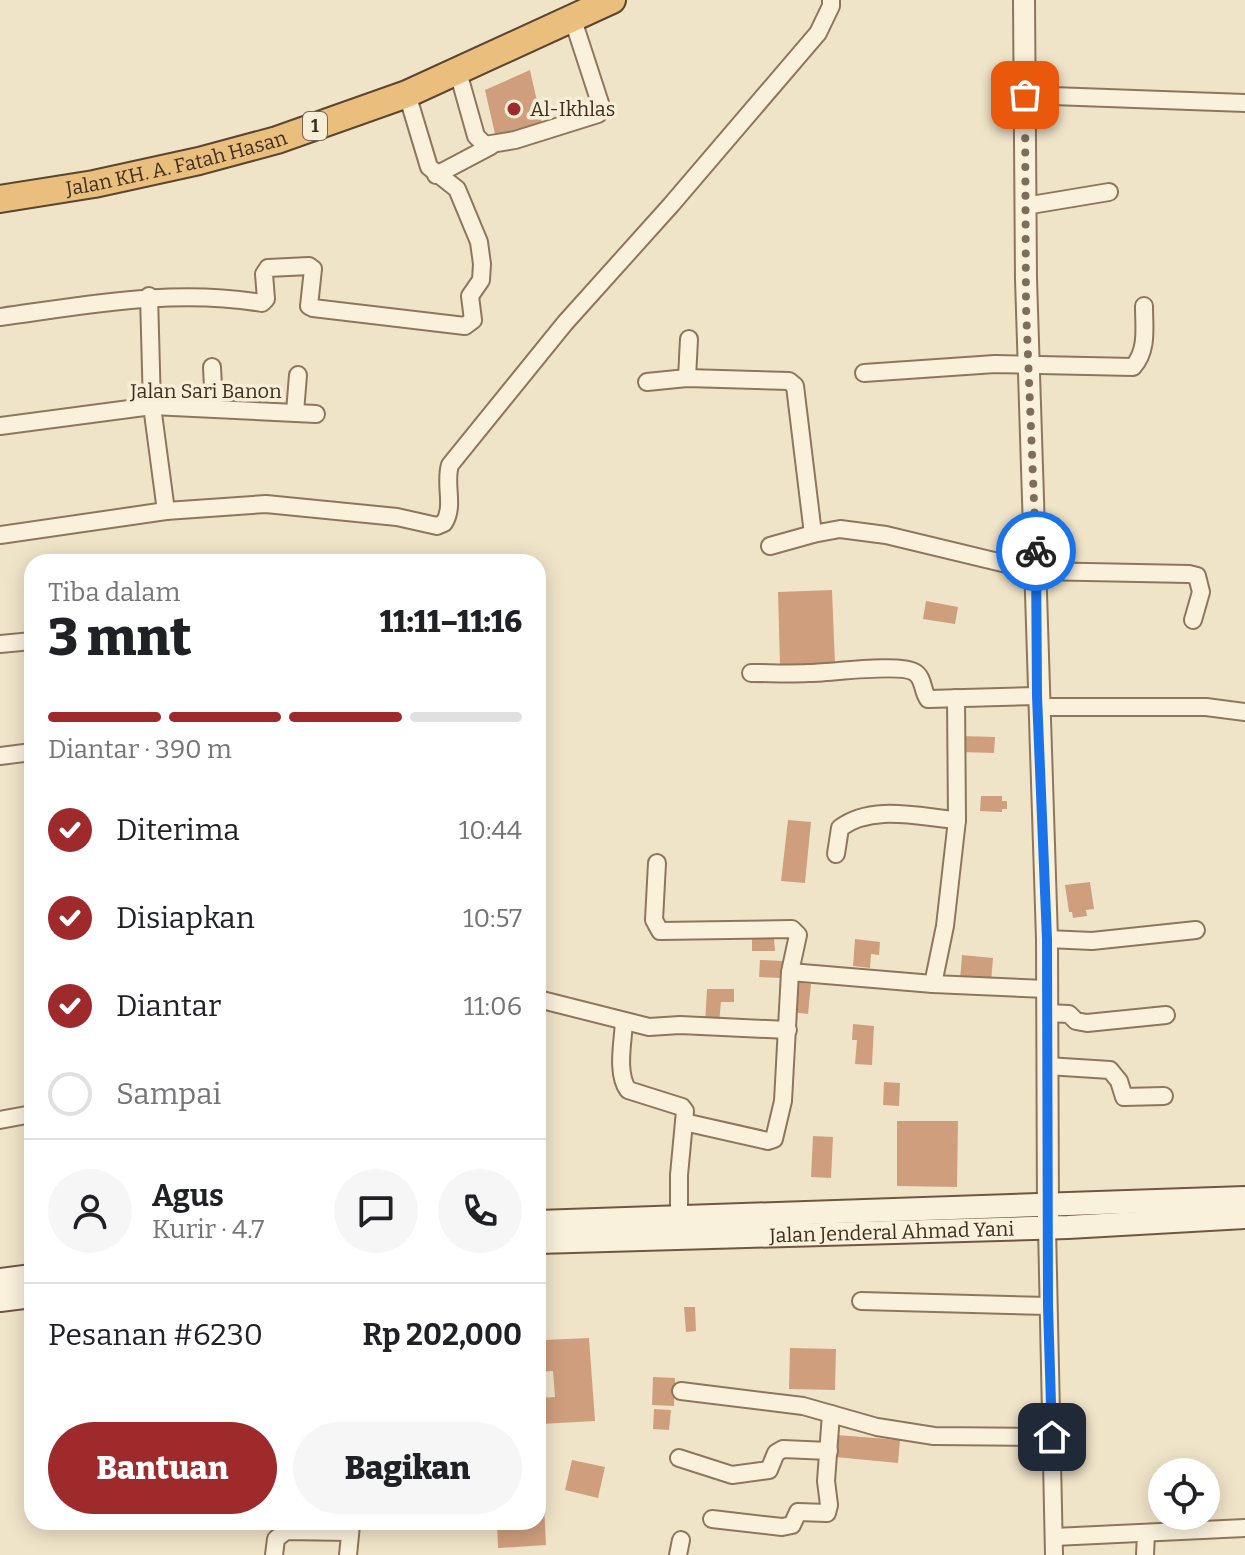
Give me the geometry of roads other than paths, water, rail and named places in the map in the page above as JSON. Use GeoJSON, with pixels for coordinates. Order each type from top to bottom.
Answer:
{"type":"FeatureCollection","features":[{"type":"Feature","properties":{"kind":"highway","name":"Jalan KH. A. Fatah Hasan"},"geometry":{"type":"LineString","coordinates":[[0,199],[94,184],[277,140],[407,94],[612,0]]}},
{"type":"Feature","properties":{"kind":"main road","name":"Jalan Jenderal Ahmad Yani"},"geometry":{"type":"LineString","coordinates":[[546,1242],[1048,1216],[1245,1198]]}},
{"type":"Feature","properties":{"kind":"main road","name":"Jalan Jenderal Ahmad Yani"},"geometry":{"type":"LineString","coordinates":[[546,1222],[679,1218],[1245,1217]]}},
{"type":"Feature","properties":{"kind":"main road"},"geometry":{"type":"LineString","coordinates":[[0,1280],[24,1277]]}},
{"type":"Feature","properties":{"kind":"main road"},"geometry":{"type":"LineString","coordinates":[[0,1300],[24,1297]]}},
{"type":"Feature","properties":{"kind":"street"},"geometry":{"type":"LineString","coordinates":[[0,535],[166,511],[266,504],[397,517],[437,526],[444,523],[449,509],[450,465],[565,323],[818,33],[831,0]]}},
{"type":"Feature","properties":{"kind":"street"},"geometry":{"type":"LineString","coordinates":[[1024,0],[1028,363],[1047,939],[1048,1306],[1054,1555]]}},
{"type":"Feature","properties":{"kind":"street"},"geometry":{"type":"LineString","coordinates":[[436,175],[491,146],[600,111],[573,20]]}},
{"type":"Feature","properties":{"kind":"street"},"geometry":{"type":"LineString","coordinates":[[458,72],[476,136],[480,142],[491,146]]}},
{"type":"Feature","properties":{"kind":"street"},"geometry":{"type":"LineString","coordinates":[[0,317],[149,296],[222,296],[262,303],[266,299],[264,274],[268,268],[309,266],[313,269],[309,306],[313,308],[465,326],[473,320],[470,296],[481,280],[479,242],[457,189],[429,167],[407,94]]}},
{"type":"Feature","properties":{"kind":"street"},"geometry":{"type":"LineString","coordinates":[[1025,95],[1245,103]]}},
{"type":"Feature","properties":{"kind":"street"},"geometry":{"type":"LineString","coordinates":[[1025,206],[1109,192]]}},
{"type":"Feature","properties":{"kind":"street"},"geometry":{"type":"LineString","coordinates":[[149,296],[152,406],[166,511]]}},
{"type":"Feature","properties":{"kind":"street"},"geometry":{"type":"LineString","coordinates":[[864,373],[1028,363],[1133,367],[1141,358],[1143,349],[1144,306]]}},
{"type":"Feature","properties":{"kind":"street"},"geometry":{"type":"LineString","coordinates":[[687,378],[689,339]]}},
{"type":"Feature","properties":{"kind":"street"},"geometry":{"type":"LineString","coordinates":[[212,367],[214,407]]}},
{"type":"Feature","properties":{"kind":"street"},"geometry":{"type":"LineString","coordinates":[[295,412],[298,375]]}},
{"type":"Feature","properties":{"kind":"street"},"geometry":{"type":"LineString","coordinates":[[647,382],[687,378],[789,381],[795,386],[813,534]]}},
{"type":"Feature","properties":{"kind":"street","name":"Jalan Sari Banon"},"geometry":{"type":"LineString","coordinates":[[0,426],[152,406],[316,414]]}},
{"type":"Feature","properties":{"kind":"street"},"geometry":{"type":"LineString","coordinates":[[770,546],[840,529],[886,535],[1036,571],[1197,576],[1201,592],[1193,620]]}},
{"type":"Feature","properties":{"kind":"street"},"geometry":{"type":"LineString","coordinates":[[0,644],[24,642]]}},
{"type":"Feature","properties":{"kind":"street"},"geometry":{"type":"LineString","coordinates":[[751,673],[899,669],[915,672],[928,699],[1206,707],[1245,712]]}},
{"type":"Feature","properties":{"kind":"street"},"geometry":{"type":"LineString","coordinates":[[933,984],[945,926],[957,820],[956,698]]}},
{"type":"Feature","properties":{"kind":"street"},"geometry":{"type":"LineString","coordinates":[[0,756],[24,753]]}},
{"type":"Feature","properties":{"kind":"street"},"geometry":{"type":"LineString","coordinates":[[836,854],[840,828],[852,818],[871,813],[957,820]]}},
{"type":"Feature","properties":{"kind":"street"},"geometry":{"type":"LineString","coordinates":[[657,863],[654,920],[660,931],[792,929],[798,939],[790,972],[783,1101],[774,1139],[768,1141],[684,1122]]}},
{"type":"Feature","properties":{"kind":"street"},"geometry":{"type":"LineString","coordinates":[[1047,939],[1092,941],[1196,930]]}},
{"type":"Feature","properties":{"kind":"street"},"geometry":{"type":"LineString","coordinates":[[790,972],[933,984],[1046,989]]}},
{"type":"Feature","properties":{"kind":"street"},"geometry":{"type":"LineString","coordinates":[[546,1001],[624,1022],[662,1028],[680,1025],[788,1030]]}},
{"type":"Feature","properties":{"kind":"street"},"geometry":{"type":"LineString","coordinates":[[1046,1013],[1069,1014],[1076,1021],[1087,1023],[1166,1015]]}},
{"type":"Feature","properties":{"kind":"street"},"geometry":{"type":"LineString","coordinates":[[624,1022],[622,1074],[628,1090],[682,1107],[685,1111],[679,1175],[679,1218]]}},
{"type":"Feature","properties":{"kind":"street"},"geometry":{"type":"LineString","coordinates":[[1047,1066],[1110,1070],[1119,1081],[1124,1097],[1164,1096]]}},
{"type":"Feature","properties":{"kind":"street"},"geometry":{"type":"LineString","coordinates":[[0,1120],[24,1116]]}},
{"type":"Feature","properties":{"kind":"street"},"geometry":{"type":"LineString","coordinates":[[861,1301],[1048,1306]]}},
{"type":"Feature","properties":{"kind":"street"},"geometry":{"type":"LineString","coordinates":[[681,1391],[780,1402],[877,1427],[934,1436],[1052,1437]]}},
{"type":"Feature","properties":{"kind":"street"},"geometry":{"type":"LineString","coordinates":[[712,1519],[782,1527],[792,1525],[798,1512],[827,1513],[831,1414]]}},
{"type":"Feature","properties":{"kind":"street"},"geometry":{"type":"LineString","coordinates":[[679,1458],[732,1475],[769,1470],[776,1453],[783,1449],[829,1451]]}},
{"type":"Feature","properties":{"kind":"street"},"geometry":{"type":"LineString","coordinates":[[1054,1537],[1245,1528]]}},
{"type":"Feature","properties":{"kind":"street"},"geometry":{"type":"LineString","coordinates":[[274,1555],[276,1539],[286,1531],[302,1530]]}},
{"type":"Feature","properties":{"kind":"street"},"geometry":{"type":"LineString","coordinates":[[348,1555],[350,1530]]}},
{"type":"Feature","properties":{"kind":"street"},"geometry":{"type":"LineString","coordinates":[[1145,1555],[1146,1533]]}},
{"type":"Feature","properties":{"kind":"place","name":"Al-Ikhlas"},"geometry":{"type":"Point","coordinates":[514,109]}}]}
